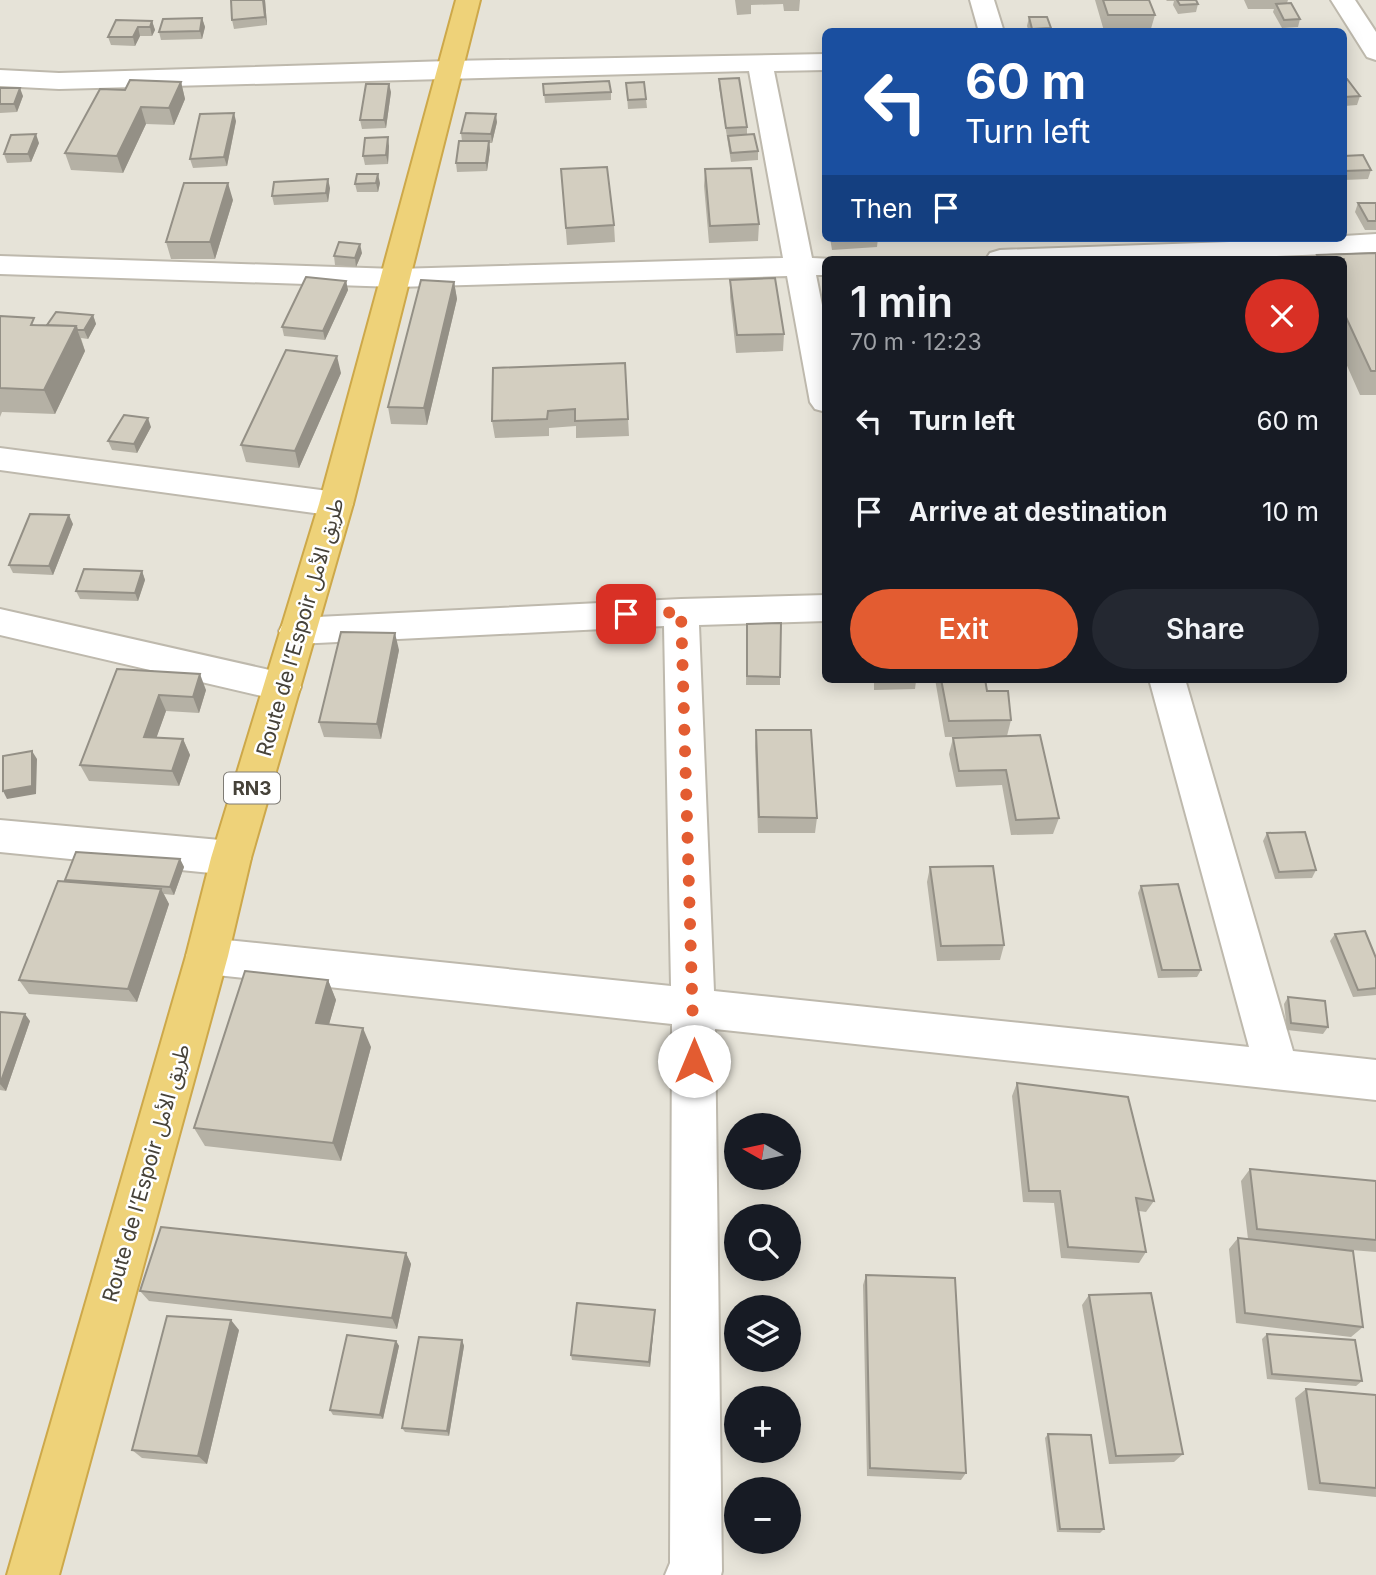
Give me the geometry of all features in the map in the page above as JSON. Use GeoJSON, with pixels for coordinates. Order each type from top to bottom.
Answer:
{"type":"FeatureCollection","features":[{"type":"Feature","properties":{"kind":"highway","name":"Route de l’Espoir طريق الأمل"},"geometry":{"type":"LineString","coordinates":[[33,1575],[231,858],[336,504],[468,0]]}},
{"type":"Feature","properties":{"kind":"street"},"geometry":{"type":"LineString","coordinates":[[982,0],[991,28]]}},
{"type":"Feature","properties":{"kind":"street"},"geometry":{"type":"LineString","coordinates":[[1343,0],[1373,48]]}},
{"type":"Feature","properties":{"kind":"street"},"geometry":{"type":"LineString","coordinates":[[1347,45],[1373,48]]}},
{"type":"Feature","properties":{"kind":"street"},"geometry":{"type":"LineString","coordinates":[[0,78],[59,81],[449,69],[822,62]]}},
{"type":"Feature","properties":{"kind":"street"},"geometry":{"type":"LineString","coordinates":[[760,64],[813,267],[822,360]]}},
{"type":"Feature","properties":{"kind":"street"},"geometry":{"type":"LineString","coordinates":[[1070,256],[1376,243]]}},
{"type":"Feature","properties":{"kind":"street"},"geometry":{"type":"LineString","coordinates":[[0,265],[396,278],[813,267]]}},
{"type":"Feature","properties":{"kind":"street"},"geometry":{"type":"LineString","coordinates":[[0,459],[336,504]]}},
{"type":"Feature","properties":{"kind":"street"},"geometry":{"type":"LineString","coordinates":[[297,631],[681,612],[822,608]]}},
{"type":"Feature","properties":{"kind":"street"},"geometry":{"type":"LineString","coordinates":[[681,612],[693,1007],[696,1571],[691,1575]]}},
{"type":"Feature","properties":{"kind":"street"},"geometry":{"type":"LineString","coordinates":[[0,622],[283,687]]}},
{"type":"Feature","properties":{"kind":"street"},"geometry":{"type":"LineString","coordinates":[[1168,683],[1277,1071]]}},
{"type":"Feature","properties":{"kind":"street"},"geometry":{"type":"LineString","coordinates":[[0,836],[231,858]]}},
{"type":"Feature","properties":{"kind":"street"},"geometry":{"type":"LineString","coordinates":[[206,956],[1376,1080]]}},
{"type":"Feature","properties":{"kind":"shaded area"},"geometry":{"type":"Polygon","coordinates":[[[0,0],[1376,0],[1376,1575],[0,1575],[0,0]]]}},
{"type":"Feature","properties":{"kind":"building"},"geometry":{"type":"Polygon","coordinates":[[[231,0],[263,0],[265,17],[232,20],[231,0]]]}},
{"type":"Feature","properties":{"kind":"building"},"geometry":{"type":"Polygon","coordinates":[[[1103,0],[1149,0],[1155,15],[1108,15],[1103,0]]]}},
{"type":"Feature","properties":{"kind":"building"},"geometry":{"type":"Polygon","coordinates":[[[1177,0],[1196,0],[1198,4],[1180,5],[1177,0]]]}},
{"type":"Feature","properties":{"kind":"building"},"geometry":{"type":"Polygon","coordinates":[[[1291,3],[1300,19],[1284,20],[1276,4],[1291,3]]]}},
{"type":"Feature","properties":{"kind":"building"},"geometry":{"type":"Polygon","coordinates":[[[1029,17],[1047,17],[1051,28],[1032,28],[1029,17]]]}},
{"type":"Feature","properties":{"kind":"building"},"geometry":{"type":"Polygon","coordinates":[[[202,18],[200,31],[159,32],[163,19],[202,18]]]}},
{"type":"Feature","properties":{"kind":"building"},"geometry":{"type":"Polygon","coordinates":[[[116,20],[152,21],[150,27],[138,27],[133,37],[108,37],[116,20]]]}},
{"type":"Feature","properties":{"kind":"building"},"geometry":{"type":"Polygon","coordinates":[[[739,78],[747,127],[726,128],[719,79],[739,78]]]}},
{"type":"Feature","properties":{"kind":"building"},"geometry":{"type":"Polygon","coordinates":[[[1347,79],[1360,96],[1347,97],[1347,79]]]}},
{"type":"Feature","properties":{"kind":"building"},"geometry":{"type":"Polygon","coordinates":[[[130,80],[181,82],[169,108],[141,107],[117,156],[65,153],[100,89],[125,90],[130,80]]]}},
{"type":"Feature","properties":{"kind":"building"},"geometry":{"type":"Polygon","coordinates":[[[609,81],[611,92],[544,95],[543,84],[609,81]]]}},
{"type":"Feature","properties":{"kind":"building"},"geometry":{"type":"Polygon","coordinates":[[[644,82],[646,99],[628,100],[626,83],[644,82]]]}},
{"type":"Feature","properties":{"kind":"building"},"geometry":{"type":"Polygon","coordinates":[[[366,84],[389,84],[384,120],[360,120],[366,84]]]}},
{"type":"Feature","properties":{"kind":"building"},"geometry":{"type":"Polygon","coordinates":[[[0,88],[20,88],[14,104],[0,104],[0,88]]]}},
{"type":"Feature","properties":{"kind":"building"},"geometry":{"type":"Polygon","coordinates":[[[234,113],[224,157],[190,159],[200,114],[234,113]]]}},
{"type":"Feature","properties":{"kind":"building"},"geometry":{"type":"Polygon","coordinates":[[[466,113],[496,114],[491,134],[461,133],[466,113]]]}},
{"type":"Feature","properties":{"kind":"building"},"geometry":{"type":"Polygon","coordinates":[[[36,134],[28,154],[4,154],[11,135],[36,134]]]}},
{"type":"Feature","properties":{"kind":"building"},"geometry":{"type":"Polygon","coordinates":[[[754,134],[758,151],[731,153],[728,136],[754,134]]]}},
{"type":"Feature","properties":{"kind":"building"},"geometry":{"type":"Polygon","coordinates":[[[388,137],[386,155],[363,156],[365,138],[388,137]]]}},
{"type":"Feature","properties":{"kind":"building"},"geometry":{"type":"Polygon","coordinates":[[[459,141],[489,141],[486,163],[456,163],[459,141]]]}},
{"type":"Feature","properties":{"kind":"building"},"geometry":{"type":"Polygon","coordinates":[[[1363,155],[1371,170],[1347,171],[1347,156],[1363,155]]]}},
{"type":"Feature","properties":{"kind":"building"},"geometry":{"type":"Polygon","coordinates":[[[607,167],[614,225],[566,228],[561,169],[607,167]]]}},
{"type":"Feature","properties":{"kind":"building"},"geometry":{"type":"Polygon","coordinates":[[[751,168],[759,224],[710,226],[705,169],[751,168]]]}},
{"type":"Feature","properties":{"kind":"building"},"geometry":{"type":"Polygon","coordinates":[[[357,174],[378,174],[376,183],[355,184],[357,174]]]}},
{"type":"Feature","properties":{"kind":"building"},"geometry":{"type":"Polygon","coordinates":[[[328,179],[326,193],[272,196],[274,182],[328,179]]]}},
{"type":"Feature","properties":{"kind":"building"},"geometry":{"type":"Polygon","coordinates":[[[184,183],[228,183],[210,242],[166,242],[184,183]]]}},
{"type":"Feature","properties":{"kind":"building"},"geometry":{"type":"Polygon","coordinates":[[[1358,203],[1376,203],[1376,221],[1368,221],[1358,203]]]}},
{"type":"Feature","properties":{"kind":"building"},"geometry":{"type":"Polygon","coordinates":[[[339,242],[360,244],[355,258],[334,256],[339,242]]]}},
{"type":"Feature","properties":{"kind":"building"},"geometry":{"type":"Polygon","coordinates":[[[1376,253],[1376,371],[1371,371],[1347,319],[1347,256],[1317,255],[1376,253]]]}},
{"type":"Feature","properties":{"kind":"building"},"geometry":{"type":"Polygon","coordinates":[[[306,277],[346,281],[323,331],[282,327],[306,277]]]}},
{"type":"Feature","properties":{"kind":"building"},"geometry":{"type":"Polygon","coordinates":[[[775,278],[784,334],[737,335],[730,280],[775,278]]]}},
{"type":"Feature","properties":{"kind":"building"},"geometry":{"type":"Polygon","coordinates":[[[421,280],[454,282],[424,408],[388,407],[421,280]]]}},
{"type":"Feature","properties":{"kind":"building"},"geometry":{"type":"Polygon","coordinates":[[[56,312],[93,315],[84,330],[77,330],[76,326],[47,325],[56,312]]]}},
{"type":"Feature","properties":{"kind":"building"},"geometry":{"type":"Polygon","coordinates":[[[0,316],[34,318],[31,325],[76,326],[44,390],[0,388],[0,316]]]}},
{"type":"Feature","properties":{"kind":"building"},"geometry":{"type":"Polygon","coordinates":[[[286,350],[337,356],[295,451],[241,445],[286,350]]]}},
{"type":"Feature","properties":{"kind":"building"},"geometry":{"type":"Polygon","coordinates":[[[625,363],[628,419],[575,421],[575,409],[548,411],[547,419],[492,421],[493,368],[625,363]]]}},
{"type":"Feature","properties":{"kind":"building"},"geometry":{"type":"Polygon","coordinates":[[[124,415],[148,418],[134,444],[108,441],[124,415]]]}},
{"type":"Feature","properties":{"kind":"building"},"geometry":{"type":"Polygon","coordinates":[[[30,514],[69,515],[49,566],[9,565],[30,514]]]}},
{"type":"Feature","properties":{"kind":"building"},"geometry":{"type":"Polygon","coordinates":[[[84,569],[142,571],[135,593],[76,591],[84,569]]]}},
{"type":"Feature","properties":{"kind":"building"},"geometry":{"type":"Polygon","coordinates":[[[781,623],[780,677],[747,676],[747,624],[781,623]]]}},
{"type":"Feature","properties":{"kind":"building"},"geometry":{"type":"Polygon","coordinates":[[[341,632],[395,633],[377,724],[319,722],[341,632]]]}},
{"type":"Feature","properties":{"kind":"building"},"geometry":{"type":"Polygon","coordinates":[[[117,669],[200,674],[193,697],[159,695],[144,737],[183,739],[172,771],[80,765],[117,669]]]}},
{"type":"Feature","properties":{"kind":"building"},"geometry":{"type":"Polygon","coordinates":[[[942,683],[986,683],[987,691],[1008,691],[1011,720],[949,721],[942,683]]]}},
{"type":"Feature","properties":{"kind":"building"},"geometry":{"type":"Polygon","coordinates":[[[756,730],[811,730],[817,818],[759,817],[756,730]]]}},
{"type":"Feature","properties":{"kind":"building"},"geometry":{"type":"Polygon","coordinates":[[[1040,735],[1059,818],[1016,820],[1006,770],[959,771],[953,738],[1040,735]]]}},
{"type":"Feature","properties":{"kind":"building"},"geometry":{"type":"Polygon","coordinates":[[[32,751],[32,786],[3,791],[3,756],[32,751]]]}},
{"type":"Feature","properties":{"kind":"building"},"geometry":{"type":"Polygon","coordinates":[[[1305,832],[1316,870],[1279,872],[1267,833],[1305,832]]]}},
{"type":"Feature","properties":{"kind":"building"},"geometry":{"type":"Polygon","coordinates":[[[76,852],[180,859],[170,887],[65,880],[76,852]]]}},
{"type":"Feature","properties":{"kind":"building"},"geometry":{"type":"Polygon","coordinates":[[[993,866],[1004,945],[941,946],[930,867],[993,866]]]}},
{"type":"Feature","properties":{"kind":"building"},"geometry":{"type":"Polygon","coordinates":[[[58,881],[161,889],[128,989],[19,980],[58,881]]]}},
{"type":"Feature","properties":{"kind":"building"},"geometry":{"type":"Polygon","coordinates":[[[1178,884],[1201,970],[1162,970],[1141,886],[1178,884]]]}},
{"type":"Feature","properties":{"kind":"building"},"geometry":{"type":"Polygon","coordinates":[[[1365,931],[1376,958],[1376,988],[1358,990],[1335,934],[1365,931]]]}},
{"type":"Feature","properties":{"kind":"building"},"geometry":{"type":"Polygon","coordinates":[[[245,971],[328,980],[316,1023],[363,1028],[333,1143],[194,1128],[245,971]]]}},
{"type":"Feature","properties":{"kind":"building"},"geometry":{"type":"Polygon","coordinates":[[[1288,997],[1325,1001],[1328,1027],[1291,1023],[1288,997]]]}},
{"type":"Feature","properties":{"kind":"building"},"geometry":{"type":"Polygon","coordinates":[[[0,1012],[25,1014],[0,1084],[0,1012]]]}},
{"type":"Feature","properties":{"kind":"building"},"geometry":{"type":"Polygon","coordinates":[[[1017,1083],[1128,1097],[1154,1201],[1136,1198],[1146,1252],[1068,1247],[1060,1191],[1029,1191],[1017,1083]]]}},
{"type":"Feature","properties":{"kind":"building"},"geometry":{"type":"Polygon","coordinates":[[[1250,1169],[1376,1181],[1376,1240],[1257,1229],[1250,1169]]]}},
{"type":"Feature","properties":{"kind":"building"},"geometry":{"type":"Polygon","coordinates":[[[161,1227],[406,1253],[392,1318],[140,1291],[161,1227]]]}},
{"type":"Feature","properties":{"kind":"building"},"geometry":{"type":"Polygon","coordinates":[[[1238,1238],[1353,1251],[1363,1327],[1245,1313],[1238,1238]]]}},
{"type":"Feature","properties":{"kind":"building"},"geometry":{"type":"Polygon","coordinates":[[[866,1275],[955,1278],[966,1473],[870,1468],[866,1275]]]}},
{"type":"Feature","properties":{"kind":"building"},"geometry":{"type":"Polygon","coordinates":[[[1151,1293],[1183,1454],[1116,1456],[1089,1295],[1151,1293]]]}},
{"type":"Feature","properties":{"kind":"building"},"geometry":{"type":"Polygon","coordinates":[[[577,1303],[655,1310],[649,1362],[571,1355],[577,1303]]]}},
{"type":"Feature","properties":{"kind":"building"},"geometry":{"type":"Polygon","coordinates":[[[167,1316],[231,1320],[198,1456],[132,1450],[167,1316]]]}},
{"type":"Feature","properties":{"kind":"building"},"geometry":{"type":"Polygon","coordinates":[[[1267,1334],[1355,1340],[1362,1381],[1272,1374],[1267,1334]]]}},
{"type":"Feature","properties":{"kind":"building"},"geometry":{"type":"Polygon","coordinates":[[[347,1335],[396,1341],[380,1415],[330,1410],[347,1335]]]}},
{"type":"Feature","properties":{"kind":"building"},"geometry":{"type":"Polygon","coordinates":[[[419,1337],[462,1340],[447,1431],[402,1428],[419,1337]]]}},
{"type":"Feature","properties":{"kind":"building"},"geometry":{"type":"Polygon","coordinates":[[[1306,1389],[1376,1395],[1376,1488],[1320,1483],[1306,1389]]]}},
{"type":"Feature","properties":{"kind":"building"},"geometry":{"type":"Polygon","coordinates":[[[1048,1434],[1091,1435],[1104,1529],[1060,1529],[1048,1434]]]}},
{"type":"Feature","properties":{"kind":"route"},"geometry":{"type":"LineString","coordinates":[[626,614],[681,612],[694,1061]]}}]}
